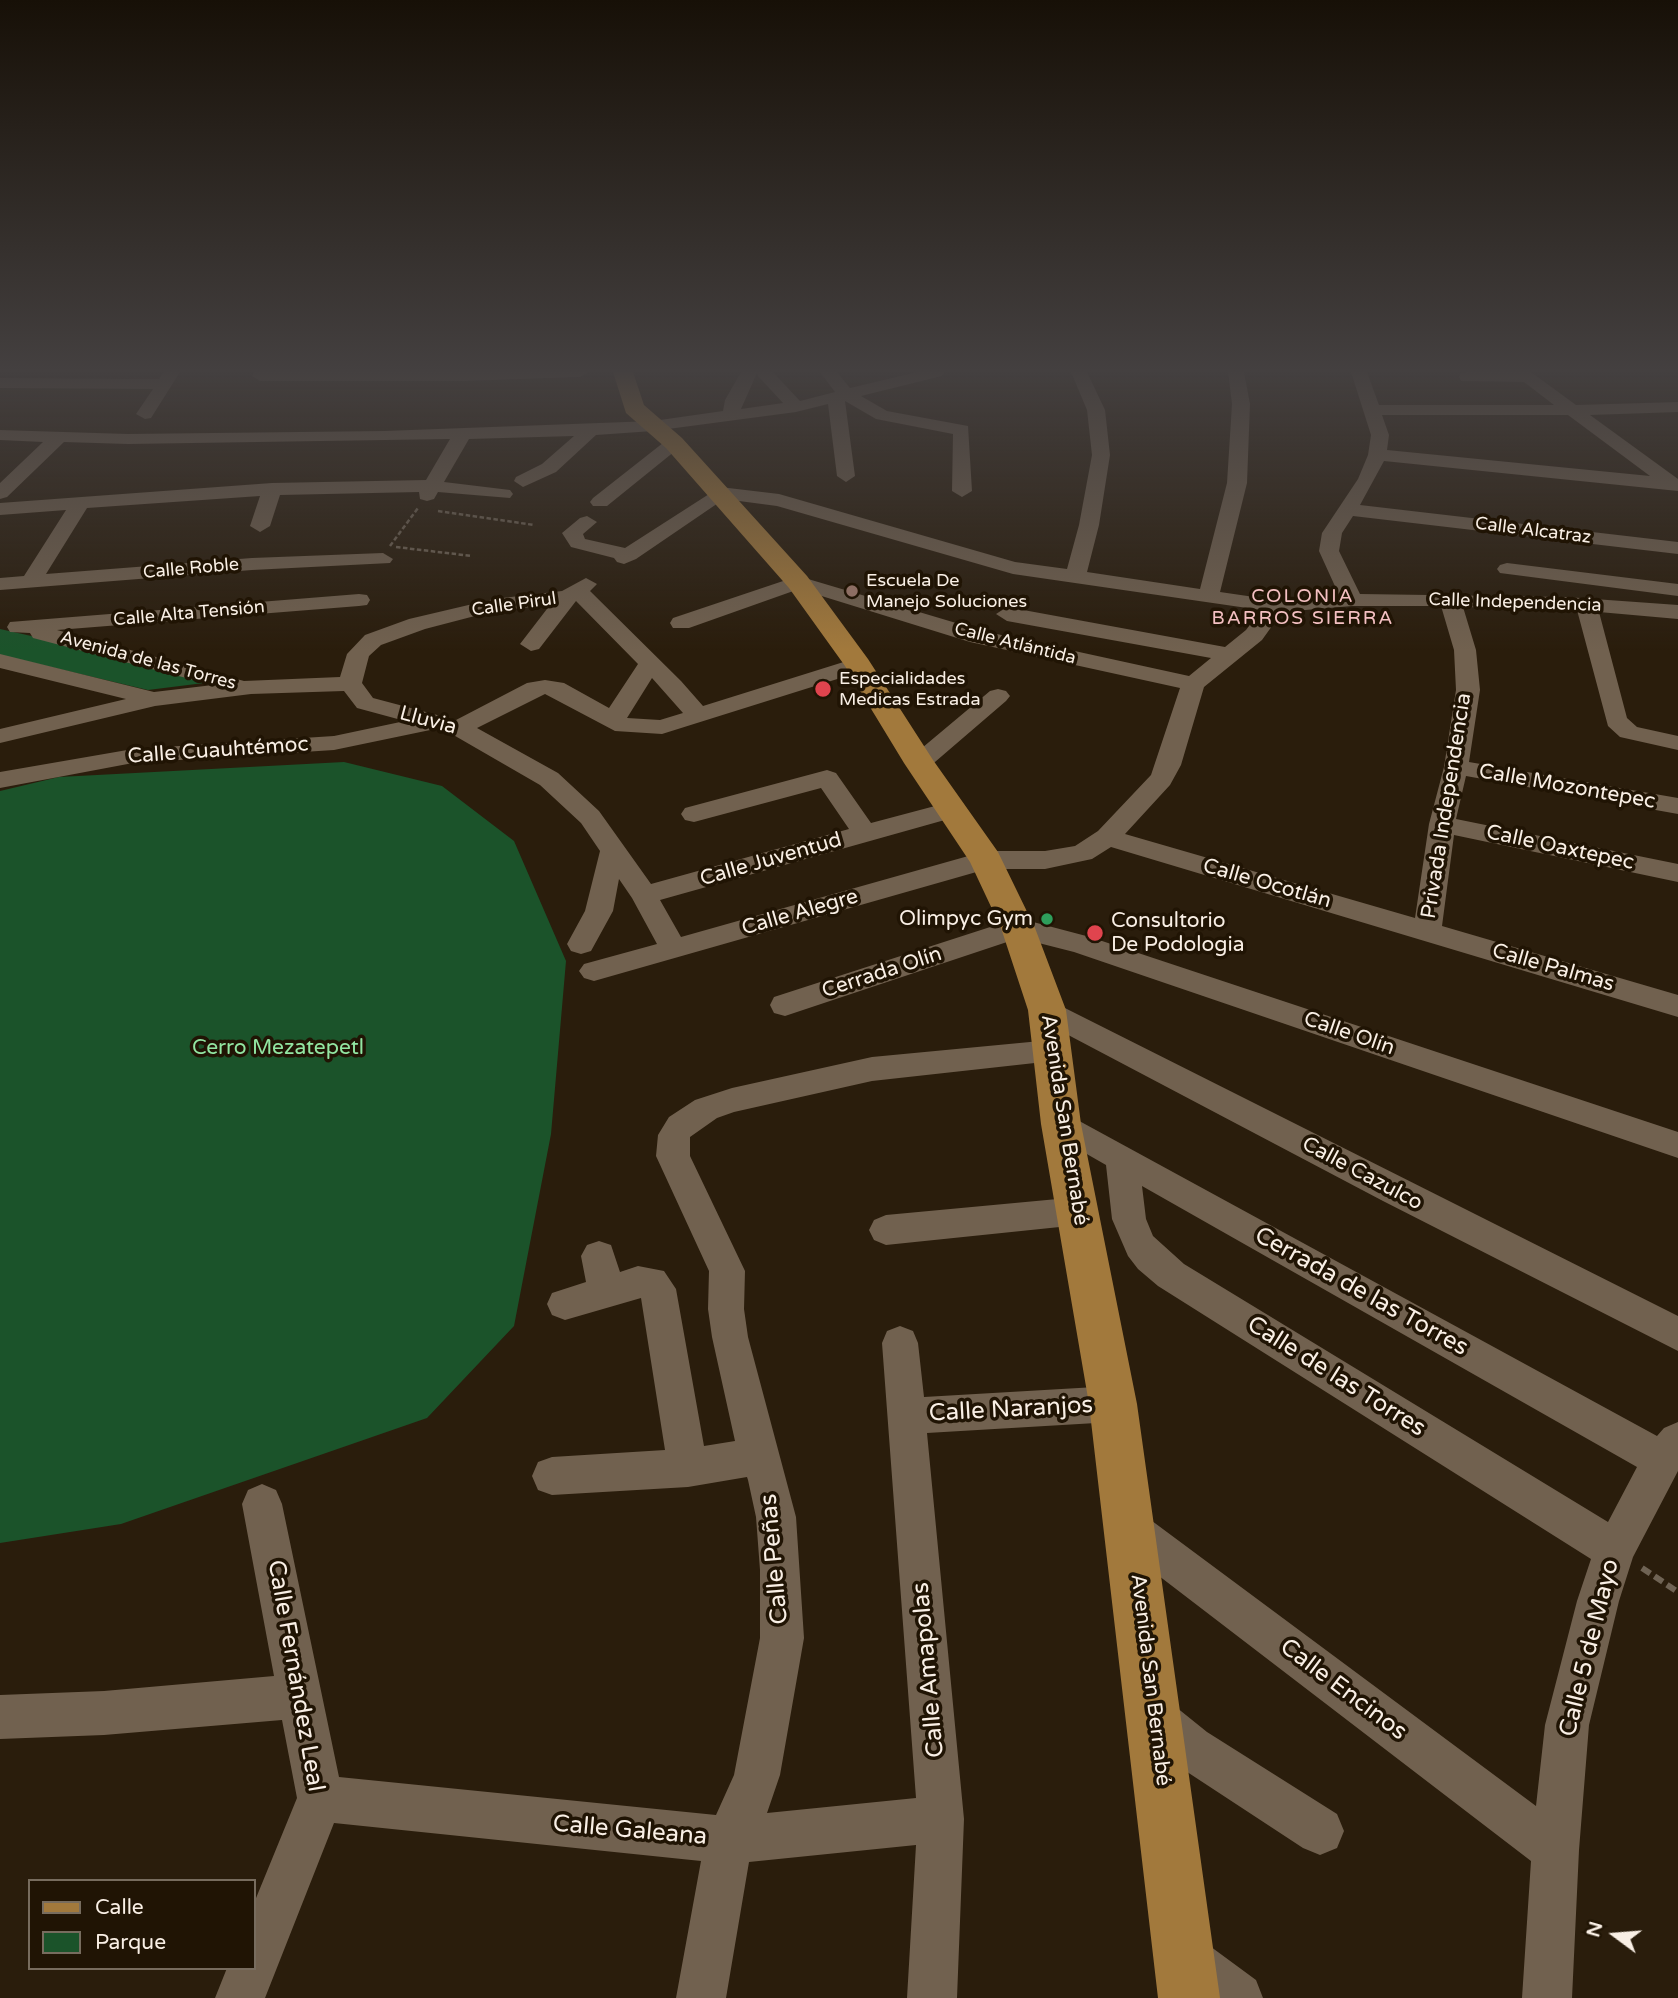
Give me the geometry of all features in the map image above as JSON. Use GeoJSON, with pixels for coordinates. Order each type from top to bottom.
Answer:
{"type":"FeatureCollection","features":[{"type":"Feature","properties":{"kind":"main road","name":"Avenida San Bernabé"},"geometry":{"type":"LineString","coordinates":[[694,465],[799,582],[858,665],[919,763],[986,860],[1018,928],[1048,1010],[1061,1124],[1113,1404],[1186,1978]]}},
{"type":"Feature","properties":{"kind":"street"},"geometry":{"type":"LineString","coordinates":[[2,489],[28,465]]}},
{"type":"Feature","properties":{"kind":"street"},"geometry":{"type":"LineString","coordinates":[[425,497],[444,465]]}},
{"type":"Feature","properties":{"kind":"street"},"geometry":{"type":"LineString","coordinates":[[523,481],[552,465]]}},
{"type":"Feature","properties":{"kind":"street"},"geometry":{"type":"LineString","coordinates":[[600,502],[635,465]]}},
{"type":"Feature","properties":{"kind":"street"},"geometry":{"type":"LineString","coordinates":[[845,465],[846,477]]}},
{"type":"Feature","properties":{"kind":"street"},"geometry":{"type":"LineString","coordinates":[[962,465],[962,491]]}},
{"type":"Feature","properties":{"kind":"street"},"geometry":{"type":"LineString","coordinates":[[1074,577],[1089,525],[1099,465]]}},
{"type":"Feature","properties":{"kind":"street"},"geometry":{"type":"LineString","coordinates":[[1208,597],[1237,483],[1238,465]]}},
{"type":"Feature","properties":{"kind":"street"},"geometry":{"type":"LineString","coordinates":[[1352,600],[1329,551],[1332,533],[1367,480],[1373,465]]}},
{"type":"Feature","properties":{"kind":"street"},"geometry":{"type":"LineString","coordinates":[[1476,465],[1676,486]]}},
{"type":"Feature","properties":{"kind":"street"},"geometry":{"type":"LineString","coordinates":[[1648,465],[1676,486]]}},
{"type":"Feature","properties":{"kind":"street"},"geometry":{"type":"LineString","coordinates":[[260,526],[272,489]]}},
{"type":"Feature","properties":{"kind":"street"},"geometry":{"type":"LineString","coordinates":[[0,509],[272,489],[425,497],[503,494]]}},
{"type":"Feature","properties":{"kind":"street"},"geometry":{"type":"LineString","coordinates":[[587,522],[572,533],[578,543],[627,556],[720,493],[779,500],[998,565],[1275,606],[1254,635],[1193,684]]}},
{"type":"Feature","properties":{"kind":"street"},"geometry":{"type":"LineString","coordinates":[[31,582],[81,502]]}},
{"type":"Feature","properties":{"kind":"street","name":"Calle Alcatraz"},"geometry":{"type":"LineString","coordinates":[[1347,509],[1678,548]]}},
{"type":"Feature","properties":{"kind":"street","name":"Calle Roble"},"geometry":{"type":"LineString","coordinates":[[0,584],[386,553]]}},
{"type":"Feature","properties":{"kind":"street"},"geometry":{"type":"LineString","coordinates":[[1507,569],[1678,590]]}},
{"type":"Feature","properties":{"kind":"street"},"geometry":{"type":"LineString","coordinates":[[1560,576],[1576,604],[1616,721],[1629,732],[1678,743]]}},
{"type":"Feature","properties":{"kind":"street"},"geometry":{"type":"LineString","coordinates":[[681,623],[799,582]]}},
{"type":"Feature","properties":{"kind":"street","name":"Calle Atlántida"},"geometry":{"type":"LineString","coordinates":[[799,582],[978,637],[1193,684]]}},
{"type":"Feature","properties":{"kind":"street"},"geometry":{"type":"LineString","coordinates":[[531,644],[577,591],[697,715]]}},
{"type":"Feature","properties":{"kind":"street","name":"Calle Pirul"},"geometry":{"type":"LineString","coordinates":[[350,684],[358,654],[373,640],[417,624],[494,605],[577,591]]}},
{"type":"Feature","properties":{"kind":"street","name":"Calle Alta Tensión"},"geometry":{"type":"LineString","coordinates":[[9,625],[359,600]]}},
{"type":"Feature","properties":{"kind":"street","name":"Calle Independencia"},"geometry":{"type":"LineString","coordinates":[[1275,606],[1352,600],[1450,600],[1576,604],[1678,612]]}},
{"type":"Feature","properties":{"kind":"street","name":"Privada Independencia"},"geometry":{"type":"LineString","coordinates":[[1427,931],[1442,824],[1456,767],[1468,690],[1465,650],[1450,600]]}},
{"type":"Feature","properties":{"kind":"street"},"geometry":{"type":"LineString","coordinates":[[1007,614],[1232,655]]}},
{"type":"Feature","properties":{"kind":"street","name":"Avenida de las Torres"},"geometry":{"type":"LineString","coordinates":[[9,625],[251,687]]}},
{"type":"Feature","properties":{"kind":"street","name":"Avenida de las Torres"},"geometry":{"type":"LineString","coordinates":[[0,661],[154,699],[251,687]]}},
{"type":"Feature","properties":{"kind":"street"},"geometry":{"type":"LineString","coordinates":[[612,720],[650,664]]}},
{"type":"Feature","properties":{"kind":"street"},"geometry":{"type":"LineString","coordinates":[[459,728],[535,688],[545,687],[556,688],[612,720],[638,729],[662,727],[858,665]]}},
{"type":"Feature","properties":{"kind":"street"},"geometry":{"type":"LineString","coordinates":[[251,687],[350,684]]}},
{"type":"Feature","properties":{"kind":"street","name":"Lluvia"},"geometry":{"type":"LineString","coordinates":[[350,684],[365,703],[459,728],[549,779],[582,807],[614,850]]}},
{"type":"Feature","properties":{"kind":"street","name":"Calle Alegre"},"geometry":{"type":"LineString","coordinates":[[594,971],[986,860],[1083,853],[1107,837],[1153,790],[1169,765],[1193,684]]}},
{"type":"Feature","properties":{"kind":"street"},"geometry":{"type":"LineString","coordinates":[[919,763],[998,696]]}},
{"type":"Feature","properties":{"kind":"street"},"geometry":{"type":"LineString","coordinates":[[0,736],[154,699]]}},
{"type":"Feature","properties":{"kind":"street","name":"Calle Cuauhtémoc"},"geometry":{"type":"LineString","coordinates":[[0,780],[133,756],[334,743],[435,722]]}},
{"type":"Feature","properties":{"kind":"street","name":"Calle Mozontepec"},"geometry":{"type":"LineString","coordinates":[[1456,767],[1678,807]]}},
{"type":"Feature","properties":{"kind":"street"},"geometry":{"type":"LineString","coordinates":[[694,814],[827,778],[865,834]]}},
{"type":"Feature","properties":{"kind":"street","name":"Calle Juventud"},"geometry":{"type":"LineString","coordinates":[[644,895],[950,810]]}},
{"type":"Feature","properties":{"kind":"street","name":"Calle Oaxtepec"},"geometry":{"type":"LineString","coordinates":[[1442,824],[1678,873]]}},
{"type":"Feature","properties":{"kind":"street","name":"Calle Ocotlán"},"geometry":{"type":"LineString","coordinates":[[1107,837],[1427,931]]}},
{"type":"Feature","properties":{"kind":"street"},"geometry":{"type":"LineString","coordinates":[[614,850],[644,895],[674,949]]}},
{"type":"Feature","properties":{"kind":"street"},"geometry":{"type":"LineString","coordinates":[[581,944],[599,911],[614,850]]}},
{"type":"Feature","properties":{"kind":"street","name":"Cerrada Olín"},"geometry":{"type":"LineString","coordinates":[[785,1005],[1018,928]]}},
{"type":"Feature","properties":{"kind":"street","name":"Calle Olín"},"geometry":{"type":"LineString","coordinates":[[1018,928],[1080,944],[1678,1145]]}},
{"type":"Feature","properties":{"kind":"street","name":"Calle Palmas"},"geometry":{"type":"LineString","coordinates":[[1427,931],[1678,1006]]}},
{"type":"Feature","properties":{"kind":"street","name":"Calle Cazulco"},"geometry":{"type":"LineString","coordinates":[[1048,1010],[1395,1191],[1678,1334]]}},
{"type":"Feature","properties":{"kind":"street","name":"Calle Peñas"},"geometry":{"type":"LineString","coordinates":[[701,1998],[729,1840],[747,1805],[757,1775],[782,1638],[776,1517],[768,1480],[758,1456],[730,1337],[726,1309],[727,1271],[673,1156],[674,1135],[688,1118],[732,1100],[872,1069],[1051,1052]]}},
{"type":"Feature","properties":{"kind":"street","name":"Cerrada de las Torres"},"geometry":{"type":"LineString","coordinates":[[1061,1124],[1670,1450]]}},
{"type":"Feature","properties":{"kind":"street","name":"Calle de las Torres"},"geometry":{"type":"LineString","coordinates":[[1122,1158],[1129,1219],[1140,1245],[1150,1258],[1171,1275],[1615,1550]]}},
{"type":"Feature","properties":{"kind":"street"},"geometry":{"type":"LineString","coordinates":[[886,1230],[1079,1211]]}},
{"type":"Feature","properties":{"kind":"street"},"geometry":{"type":"LineString","coordinates":[[565,1304],[602,1275],[651,1282],[658,1289],[688,1468]]}},
{"type":"Feature","properties":{"kind":"street","name":"Calle Amapolas"},"geometry":{"type":"LineString","coordinates":[[900,1343],[941,1819],[932,1998]]}},
{"type":"Feature","properties":{"kind":"street","name":"Calle Naranjos"},"geometry":{"type":"LineString","coordinates":[[908,1416],[1113,1404]]}},
{"type":"Feature","properties":{"kind":"street","name":"Calle 5 de Mayo"},"geometry":{"type":"LineString","coordinates":[[1547,1998],[1555,1850],[1567,1725],[1598,1601],[1615,1550],[1670,1450]]}},
{"type":"Feature","properties":{"kind":"street"},"geometry":{"type":"LineString","coordinates":[[552,1476],[688,1468],[758,1456]]}},
{"type":"Feature","properties":{"kind":"street","name":"Calle Fernández Leal"},"geometry":{"type":"LineString","coordinates":[[256,1958],[320,1798],[262,1504]]}},
{"type":"Feature","properties":{"kind":"street","name":"Calle Encinos"},"geometry":{"type":"LineString","coordinates":[[1130,1529],[1555,1850]]}},
{"type":"Feature","properties":{"kind":"street"},"geometry":{"type":"LineString","coordinates":[[0,1717],[104,1713],[300,1696]]}},
{"type":"Feature","properties":{"kind":"street"},"geometry":{"type":"LineString","coordinates":[[1155,1719],[1191,1748],[1320,1831]]}},
{"type":"Feature","properties":{"kind":"street","name":"Calle Galeana"},"geometry":{"type":"LineString","coordinates":[[320,1798],[729,1840],[941,1819]]}},
{"type":"Feature","properties":{"kind":"street"},"geometry":{"type":"LineString","coordinates":[[240,1998],[251,1970]]}},
{"type":"Feature","properties":{"kind":"street"},"geometry":{"type":"LineString","coordinates":[[1186,1978],[1238,1998]]}},
{"type":"Feature","properties":{"kind":"path"},"geometry":{"type":"LineString","coordinates":[[425,497],[534,525]]}},
{"type":"Feature","properties":{"kind":"path"},"geometry":{"type":"LineString","coordinates":[[386,553],[472,556]]}},
{"type":"Feature","properties":{"kind":"path"},"geometry":{"type":"LineString","coordinates":[[1615,1550],[1678,1592]]}},
{"type":"Feature","properties":{"kind":"green space"},"geometry":{"type":"Polygon","coordinates":[[[0,629],[228,680],[148,690],[0,655],[0,629]]]}},
{"type":"Feature","properties":{"kind":"green space","name":"Cerro Mezatepetl"},"geometry":{"type":"Polygon","coordinates":[[[344,762],[442,786],[514,841],[566,961],[551,1134],[514,1326],[427,1418],[121,1524],[0,1543],[0,791],[59,777],[344,762]]]}},
{"type":"Feature","properties":{"kind":"place","name":"Escuela De Manejo Soluciones"},"geometry":{"type":"Point","coordinates":[852,591]}},
{"type":"Feature","properties":{"kind":"place","name":"Especialidades Medicas Estrada"},"geometry":{"type":"Point","coordinates":[823,689]}},
{"type":"Feature","properties":{"kind":"place","name":"Olimpyc Gym"},"geometry":{"type":"Point","coordinates":[1047,919]}},
{"type":"Feature","properties":{"kind":"place","name":"Consultorio De Podologia"},"geometry":{"type":"Point","coordinates":[1095,933]}},
{"type":"Feature","properties":{"kind":"district","name":"COLONIA BARROS SIERRA"},"geometry":{"type":"Point","coordinates":[1303,608]}}]}
